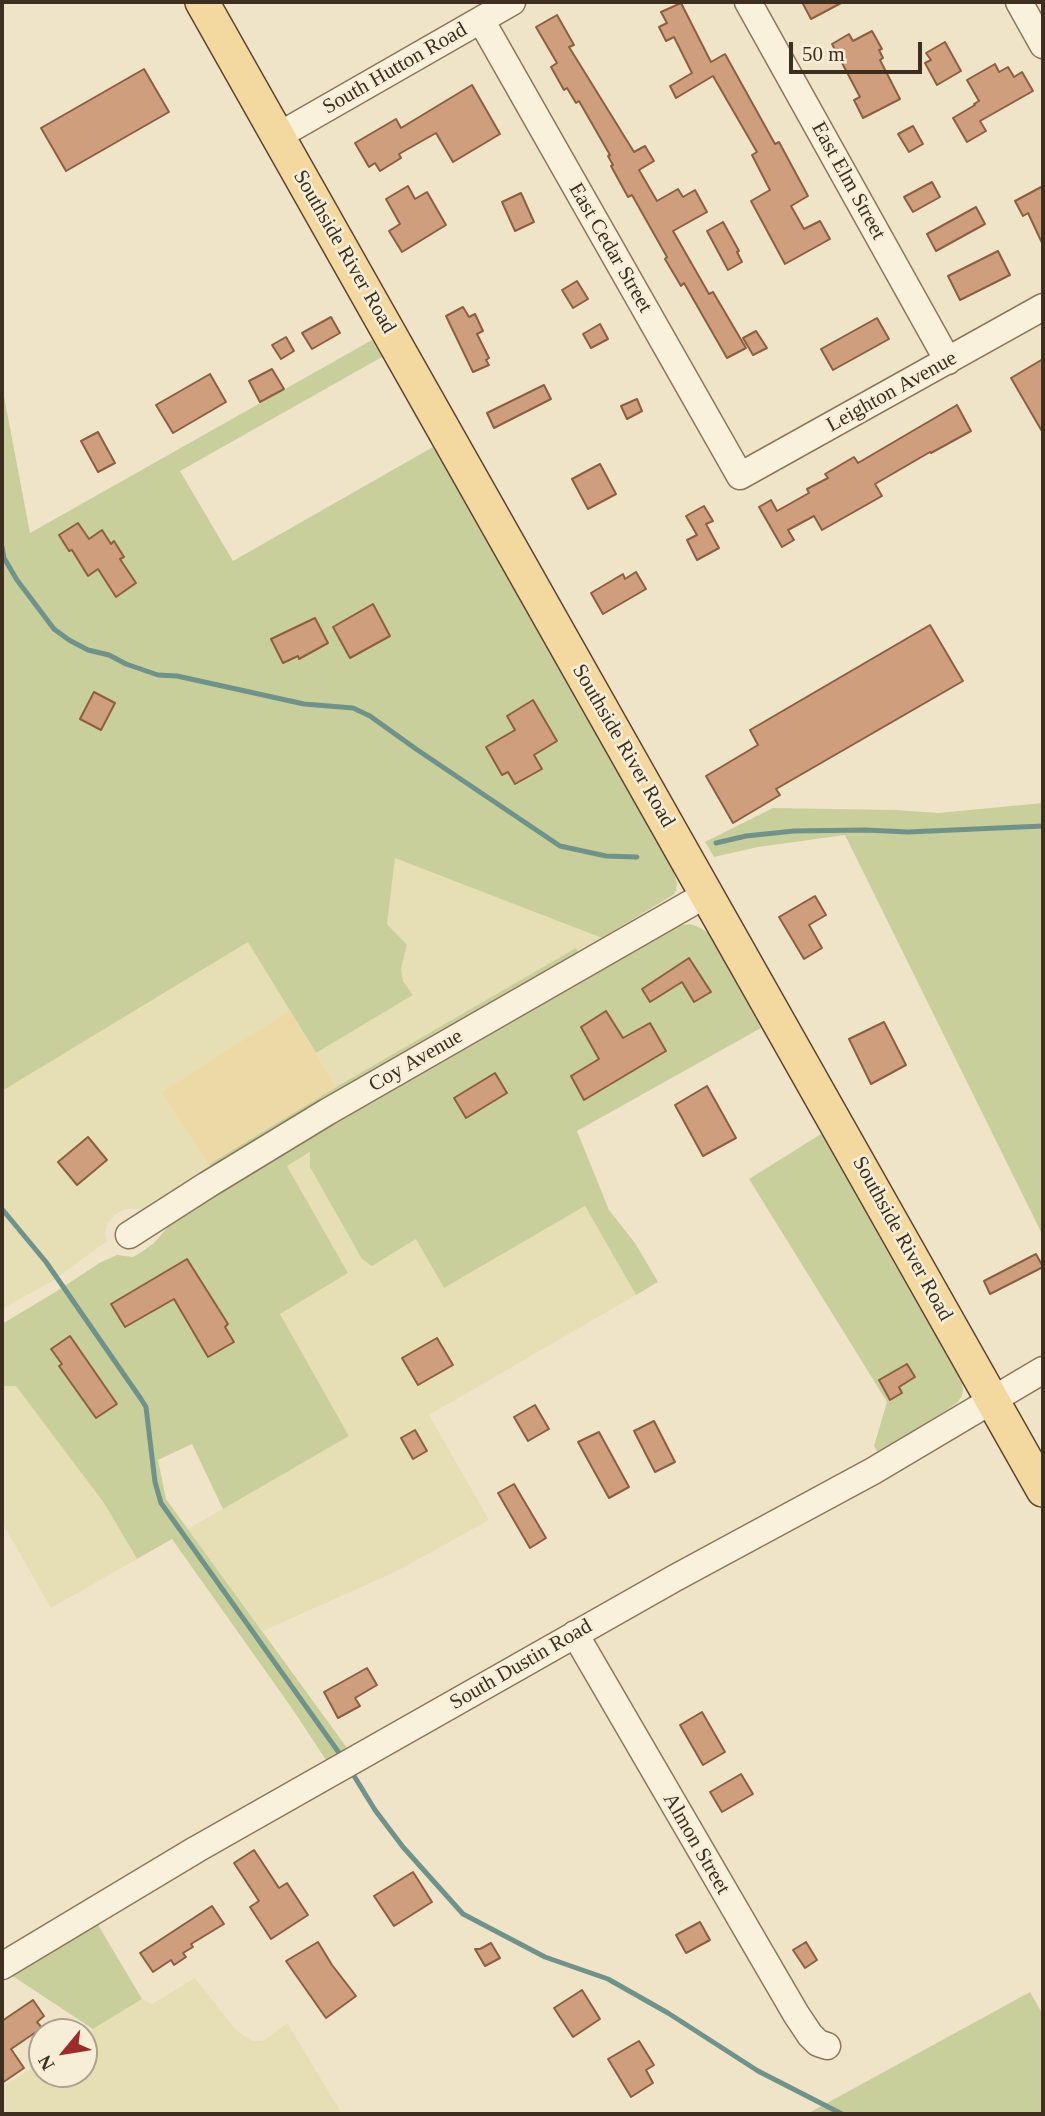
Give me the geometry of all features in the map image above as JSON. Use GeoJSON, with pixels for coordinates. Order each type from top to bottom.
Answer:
{"type":"FeatureCollection","features":[{"type":"Feature","properties":{"kind":"main road","name":"Southside River Road"},"geometry":{"type":"LineString","coordinates":[[202,2],[1043,1490]]}},
{"type":"Feature","properties":{"kind":"street","name":"South Hutton Road"},"geometry":{"type":"LineString","coordinates":[[278,136],[512,2]]}},
{"type":"Feature","properties":{"kind":"street","name":"East Elm Street"},"geometry":{"type":"LineString","coordinates":[[748,2],[948,360]]}},
{"type":"Feature","properties":{"kind":"street"},"geometry":{"type":"LineString","coordinates":[[1019,2],[1043,45]]}},
{"type":"Feature","properties":{"kind":"street","name":"East Cedar Street"},"geometry":{"type":"LineString","coordinates":[[481,20],[740,476]]}},
{"type":"Feature","properties":{"kind":"street","name":"Leighton Avenue"},"geometry":{"type":"LineString","coordinates":[[740,476],[1043,307]]}},
{"type":"Feature","properties":{"kind":"street","name":"Coy Avenue"},"geometry":{"type":"LineString","coordinates":[[129,1235],[327,1112],[707,894]]}},
{"type":"Feature","properties":{"kind":"street","name":"South Dustin Road"},"geometry":{"type":"LineString","coordinates":[[2,1966],[197,1849],[575,1634],[873,1471],[1043,1370]]}},
{"type":"Feature","properties":{"kind":"street","name":"Almon Street"},"geometry":{"type":"LineString","coordinates":[[575,1634],[796,2014],[810,2035],[818,2043],[827,2046]]}},
{"type":"Feature","properties":{"kind":"shaded area"},"geometry":{"type":"Polygon","coordinates":[[[395,857],[602,938],[578,953],[575,949],[336,1087],[316,1053],[413,995],[403,981],[401,969],[407,945],[387,924],[395,857]]]}},
{"type":"Feature","properties":{"kind":"shaded area"},"geometry":{"type":"Polygon","coordinates":[[[249,941],[290,1010],[161,1092],[215,1170],[152,1209],[125,1209],[116,1214],[107,1224],[107,1241],[54,1280],[2,1309],[2,1091],[249,941]]]}},
{"type":"Feature","properties":{"kind":"shaded area"},"geometry":{"type":"Polygon","coordinates":[[[311,1152],[372,1266],[416,1239],[444,1288],[585,1206],[636,1295],[429,1415],[489,1520],[397,1571],[263,1631],[188,1529],[349,1436],[280,1314],[348,1273],[287,1166],[311,1152]]]}},
{"type":"Feature","properties":{"kind":"shaded area"},"geometry":{"type":"Polygon","coordinates":[[[16,1385],[104,1503],[137,1559],[51,1608],[2,1522],[2,1386],[16,1385]]]}},
{"type":"Feature","properties":{"kind":"shaded area"},"geometry":{"type":"Polygon","coordinates":[[[195,1978],[236,2030],[252,2041],[264,2041],[287,2023],[342,2114],[2,2114],[2,2087],[28,2071],[28,2088],[98,2088],[98,2026],[142,1999],[152,2004],[195,1978]]]}},
{"type":"Feature","properties":{"kind":"green space"},"geometry":{"type":"Polygon","coordinates":[[[372,340],[382,357],[180,471],[233,561],[433,447],[674,873],[676,892],[602,938],[395,858],[387,924],[407,945],[401,969],[403,981],[413,995],[316,1053],[248,942],[2,1091],[2,386],[30,533],[372,340]]]}},
{"type":"Feature","properties":{"kind":"green space"},"geometry":{"type":"Polygon","coordinates":[[[1043,803],[1043,1236],[845,835],[758,847],[714,857],[705,842],[773,808],[938,813],[1043,803]]]}},
{"type":"Feature","properties":{"kind":"green space"},"geometry":{"type":"Polygon","coordinates":[[[690,924],[708,933],[761,1028],[577,1131],[609,1210],[635,1243],[658,1282],[636,1295],[585,1206],[444,1288],[416,1239],[372,1266],[362,1259],[310,1167],[310,1152],[287,1166],[348,1273],[280,1314],[349,1436],[223,1509],[192,1444],[158,1460],[166,1499],[350,1752],[328,1763],[172,1539],[137,1559],[104,1503],[16,1386],[2,1386],[2,1324],[101,1262],[117,1255],[133,1257],[154,1243],[181,1212],[665,928],[690,924]]]}},
{"type":"Feature","properties":{"kind":"green space"},"geometry":{"type":"Polygon","coordinates":[[[576,948],[578,953],[215,1170],[209,1164],[336,1087],[576,948]]]}},
{"type":"Feature","properties":{"kind":"green space"},"geometry":{"type":"Polygon","coordinates":[[[821,1134],[962,1383],[962,1396],[957,1403],[879,1455],[874,1446],[887,1402],[749,1179],[821,1134]]]}},
{"type":"Feature","properties":{"kind":"green space"},"geometry":{"type":"Polygon","coordinates":[[[94,1918],[142,1999],[98,2026],[98,2018],[76,2018],[5,1971],[94,1918]]]}},
{"type":"Feature","properties":{"kind":"green space"},"geometry":{"type":"Polygon","coordinates":[[[1030,1992],[1043,2015],[1043,2114],[807,2114],[1030,1992]]]}},
{"type":"Feature","properties":{"kind":"sand"},"geometry":{"type":"Polygon","coordinates":[[[290,1010],[336,1087],[209,1164],[161,1092],[290,1010]]]}},
{"type":"Feature","properties":{"kind":"building"},"geometry":{"type":"Polygon","coordinates":[[[802,2],[843,2],[811,19],[802,2]]]}},
{"type":"Feature","properties":{"kind":"building"},"geometry":{"type":"Polygon","coordinates":[[[681,3],[711,62],[725,54],[775,144],[779,142],[808,196],[791,206],[804,229],[820,221],[830,239],[785,264],[751,201],[770,190],[752,155],[757,152],[713,76],[676,98],[670,86],[692,73],[674,37],[666,41],[659,27],[667,23],[661,12],[681,3]]]}},
{"type":"Feature","properties":{"kind":"building"},"geometry":{"type":"Polygon","coordinates":[[[557,15],[574,45],[569,47],[634,152],[645,146],[654,161],[639,170],[657,201],[678,189],[683,197],[695,190],[707,212],[673,231],[709,294],[713,292],[746,348],[727,358],[684,283],[681,286],[665,259],[667,257],[632,195],[628,197],[611,166],[610,155],[579,101],[576,103],[567,88],[564,90],[551,67],[557,63],[536,27],[557,15]]]}},
{"type":"Feature","properties":{"kind":"building"},"geometry":{"type":"Polygon","coordinates":[[[872,31],[882,49],[879,50],[883,58],[880,60],[900,99],[863,118],[854,100],[860,97],[832,44],[849,34],[853,41],[872,31]]]}},
{"type":"Feature","properties":{"kind":"building"},"geometry":{"type":"Polygon","coordinates":[[[945,42],[961,71],[937,85],[925,63],[931,60],[926,53],[945,42]]]}},
{"type":"Feature","properties":{"kind":"building"},"geometry":{"type":"Polygon","coordinates":[[[995,64],[999,72],[1008,67],[1014,77],[1022,72],[1033,91],[980,121],[986,131],[967,142],[953,118],[979,101],[967,80],[995,64]]]}},
{"type":"Feature","properties":{"kind":"building"},"geometry":{"type":"Polygon","coordinates":[[[144,69],[169,112],[66,171],[41,128],[144,69]]]}},
{"type":"Feature","properties":{"kind":"building"},"geometry":{"type":"Polygon","coordinates":[[[472,85],[500,134],[453,162],[436,133],[399,154],[401,158],[380,171],[375,163],[369,167],[355,143],[396,119],[401,128],[472,85]]]}},
{"type":"Feature","properties":{"kind":"building"},"geometry":{"type":"Polygon","coordinates":[[[913,126],[923,144],[909,152],[898,134],[913,126]]]}},
{"type":"Feature","properties":{"kind":"building"},"geometry":{"type":"Polygon","coordinates":[[[932,182],[940,197],[913,212],[904,197],[932,182]]]}},
{"type":"Feature","properties":{"kind":"building"},"geometry":{"type":"Polygon","coordinates":[[[408,186],[415,199],[427,192],[446,225],[402,252],[389,231],[400,224],[386,199],[408,186]]]}},
{"type":"Feature","properties":{"kind":"building"},"geometry":{"type":"Polygon","coordinates":[[[1043,186],[1043,245],[1028,213],[1023,216],[1015,201],[1043,186]]]}},
{"type":"Feature","properties":{"kind":"building"},"geometry":{"type":"Polygon","coordinates":[[[521,193],[534,222],[515,231],[502,202],[521,193]]]}},
{"type":"Feature","properties":{"kind":"building"},"geometry":{"type":"Polygon","coordinates":[[[976,207],[985,224],[936,251],[927,234],[976,207]]]}},
{"type":"Feature","properties":{"kind":"building"},"geometry":{"type":"Polygon","coordinates":[[[723,222],[742,262],[728,270],[707,231],[723,222]]]}},
{"type":"Feature","properties":{"kind":"building"},"geometry":{"type":"Polygon","coordinates":[[[998,251],[1010,275],[960,300],[948,276],[998,251]]]}},
{"type":"Feature","properties":{"kind":"building"},"geometry":{"type":"Polygon","coordinates":[[[577,281],[588,299],[573,308],[562,290],[577,281]]]}},
{"type":"Feature","properties":{"kind":"building"},"geometry":{"type":"Polygon","coordinates":[[[463,307],[469,317],[475,314],[483,331],[477,334],[489,358],[486,360],[489,365],[473,372],[446,316],[463,307]]]}},
{"type":"Feature","properties":{"kind":"building"},"geometry":{"type":"Polygon","coordinates":[[[331,317],[340,333],[312,349],[302,333],[331,317]]]}},
{"type":"Feature","properties":{"kind":"building"},"geometry":{"type":"Polygon","coordinates":[[[877,318],[889,339],[833,370],[821,349],[877,318]]]}},
{"type":"Feature","properties":{"kind":"building"},"geometry":{"type":"Polygon","coordinates":[[[600,324],[608,339],[591,348],[583,334],[600,324]]]}},
{"type":"Feature","properties":{"kind":"building"},"geometry":{"type":"Polygon","coordinates":[[[756,331],[767,348],[753,355],[743,338],[756,331]]]}},
{"type":"Feature","properties":{"kind":"building"},"geometry":{"type":"Polygon","coordinates":[[[286,337],[294,351],[281,359],[272,345],[286,337]]]}},
{"type":"Feature","properties":{"kind":"building"},"geometry":{"type":"Polygon","coordinates":[[[1043,359],[1043,433],[1011,378],[1043,359]]]}},
{"type":"Feature","properties":{"kind":"building"},"geometry":{"type":"Polygon","coordinates":[[[272,369],[284,389],[260,402],[249,381],[272,369]]]}},
{"type":"Feature","properties":{"kind":"building"},"geometry":{"type":"Polygon","coordinates":[[[210,374],[226,402],[173,433],[156,405],[210,374]]]}},
{"type":"Feature","properties":{"kind":"building"},"geometry":{"type":"Polygon","coordinates":[[[544,385],[551,399],[494,428],[487,413],[544,385]]]}},
{"type":"Feature","properties":{"kind":"building"},"geometry":{"type":"Polygon","coordinates":[[[637,399],[642,411],[627,419],[621,406],[637,399]]]}},
{"type":"Feature","properties":{"kind":"building"},"geometry":{"type":"Polygon","coordinates":[[[957,405],[971,431],[875,484],[882,496],[822,530],[814,516],[788,530],[794,540],[782,547],[759,507],[771,500],[777,511],[809,493],[807,489],[828,478],[825,474],[854,457],[858,463],[957,405]]]}},
{"type":"Feature","properties":{"kind":"building"},"geometry":{"type":"Polygon","coordinates":[[[98,432],[115,463],[98,472],[81,441],[98,432]]]}},
{"type":"Feature","properties":{"kind":"building"},"geometry":{"type":"Polygon","coordinates":[[[600,464],[616,494],[588,509],[572,479],[600,464]]]}},
{"type":"Feature","properties":{"kind":"building"},"geometry":{"type":"Polygon","coordinates":[[[704,506],[713,521],[706,524],[719,548],[697,560],[687,540],[697,535],[686,516],[704,506]]]}},
{"type":"Feature","properties":{"kind":"building"},"geometry":{"type":"Polygon","coordinates":[[[78,523],[89,539],[102,530],[111,544],[114,541],[124,557],[120,559],[136,583],[116,597],[98,569],[88,576],[59,535],[78,523]]]}},
{"type":"Feature","properties":{"kind":"building"},"geometry":{"type":"Polygon","coordinates":[[[636,572],[646,589],[603,614],[591,593],[623,574],[625,579],[636,572]]]}},
{"type":"Feature","properties":{"kind":"building"},"geometry":{"type":"Polygon","coordinates":[[[373,604],[390,636],[350,658],[333,627],[373,604]]]}},
{"type":"Feature","properties":{"kind":"building"},"geometry":{"type":"Polygon","coordinates":[[[315,618],[328,643],[299,659],[298,656],[283,663],[271,639],[315,618]]]}},
{"type":"Feature","properties":{"kind":"building"},"geometry":{"type":"Polygon","coordinates":[[[930,625],[963,681],[776,789],[780,795],[733,823],[706,776],[758,745],[750,730],[930,625]]]}},
{"type":"Feature","properties":{"kind":"building"},"geometry":{"type":"Polygon","coordinates":[[[94,692],[115,703],[101,730],[80,719],[94,692]]]}},
{"type":"Feature","properties":{"kind":"building"},"geometry":{"type":"Polygon","coordinates":[[[533,700],[557,741],[534,755],[542,769],[515,784],[508,772],[502,775],[486,747],[515,730],[507,716],[533,700]]]}},
{"type":"Feature","properties":{"kind":"building"},"geometry":{"type":"Polygon","coordinates":[[[815,896],[826,915],[809,925],[822,948],[804,959],[779,917],[815,896]]]}},
{"type":"Feature","properties":{"kind":"building"},"geometry":{"type":"Polygon","coordinates":[[[689,958],[711,992],[694,1002],[682,982],[650,1002],[642,989],[689,958]]]}},
{"type":"Feature","properties":{"kind":"building"},"geometry":{"type":"Polygon","coordinates":[[[606,1011],[623,1038],[650,1023],[666,1051],[584,1100],[571,1076],[599,1059],[581,1027],[606,1011]]]}},
{"type":"Feature","properties":{"kind":"building"},"geometry":{"type":"Polygon","coordinates":[[[884,1022],[906,1065],[871,1084],[849,1039],[884,1022]]]}},
{"type":"Feature","properties":{"kind":"building"},"geometry":{"type":"Polygon","coordinates":[[[495,1073],[507,1093],[466,1118],[454,1098],[495,1073]]]}},
{"type":"Feature","properties":{"kind":"building"},"geometry":{"type":"Polygon","coordinates":[[[707,1086],[736,1138],[703,1156],[675,1105],[707,1086]]]}},
{"type":"Feature","properties":{"kind":"building"},"geometry":{"type":"Polygon","coordinates":[[[88,1137],[107,1160],[77,1185],[58,1162],[88,1137]]]}},
{"type":"Feature","properties":{"kind":"building"},"geometry":{"type":"Polygon","coordinates":[[[1036,1254],[1043,1267],[990,1294],[984,1281],[1036,1254]]]}},
{"type":"Feature","properties":{"kind":"building"},"geometry":{"type":"Polygon","coordinates":[[[187,1259],[228,1324],[225,1327],[234,1342],[208,1357],[174,1299],[125,1327],[111,1304],[187,1259]]]}},
{"type":"Feature","properties":{"kind":"building"},"geometry":{"type":"Polygon","coordinates":[[[70,1336],[117,1404],[96,1418],[59,1366],[62,1364],[51,1349],[70,1336]]]}},
{"type":"Feature","properties":{"kind":"building"},"geometry":{"type":"Polygon","coordinates":[[[437,1338],[453,1365],[418,1385],[402,1358],[437,1338]]]}},
{"type":"Feature","properties":{"kind":"building"},"geometry":{"type":"Polygon","coordinates":[[[907,1364],[915,1377],[899,1387],[902,1393],[890,1400],[879,1380],[907,1364]]]}},
{"type":"Feature","properties":{"kind":"building"},"geometry":{"type":"Polygon","coordinates":[[[535,1405],[549,1429],[528,1441],[514,1417],[535,1405]]]}},
{"type":"Feature","properties":{"kind":"building"},"geometry":{"type":"Polygon","coordinates":[[[654,1421],[675,1462],[655,1472],[634,1431],[654,1421]]]}},
{"type":"Feature","properties":{"kind":"building"},"geometry":{"type":"Polygon","coordinates":[[[415,1430],[427,1451],[413,1459],[401,1438],[415,1430]]]}},
{"type":"Feature","properties":{"kind":"building"},"geometry":{"type":"Polygon","coordinates":[[[599,1432],[629,1487],[609,1498],[578,1442],[599,1432]]]}},
{"type":"Feature","properties":{"kind":"building"},"geometry":{"type":"Polygon","coordinates":[[[514,1484],[546,1538],[530,1548],[498,1493],[514,1484]]]}},
{"type":"Feature","properties":{"kind":"building"},"geometry":{"type":"Polygon","coordinates":[[[367,1668],[377,1685],[355,1698],[360,1706],[338,1718],[324,1692],[367,1668]]]}},
{"type":"Feature","properties":{"kind":"building"},"geometry":{"type":"Polygon","coordinates":[[[702,1712],[725,1752],[703,1765],[680,1725],[702,1712]]]}},
{"type":"Feature","properties":{"kind":"building"},"geometry":{"type":"Polygon","coordinates":[[[741,1774],[753,1794],[722,1812],[710,1792],[741,1774]]]}},
{"type":"Feature","properties":{"kind":"building"},"geometry":{"type":"Polygon","coordinates":[[[254,1850],[279,1888],[287,1883],[308,1915],[271,1939],[250,1907],[259,1901],[234,1863],[254,1850]]]}},
{"type":"Feature","properties":{"kind":"building"},"geometry":{"type":"Polygon","coordinates":[[[413,1872],[432,1902],[394,1926],[374,1896],[413,1872]]]}},
{"type":"Feature","properties":{"kind":"building"},"geometry":{"type":"Polygon","coordinates":[[[212,1906],[224,1924],[191,1944],[193,1947],[183,1953],[186,1957],[174,1965],[171,1960],[153,1972],[140,1953],[212,1906]]]}},
{"type":"Feature","properties":{"kind":"building"},"geometry":{"type":"Polygon","coordinates":[[[700,1922],[710,1940],[686,1953],[676,1935],[700,1922]]]}},
{"type":"Feature","properties":{"kind":"building"},"geometry":{"type":"Polygon","coordinates":[[[318,1942],[356,1996],[326,2018],[286,1961],[318,1942]]]}},
{"type":"Feature","properties":{"kind":"building"},"geometry":{"type":"Polygon","coordinates":[[[806,1942],[817,1960],[805,1968],[793,1950],[806,1942]]]}},
{"type":"Feature","properties":{"kind":"building"},"geometry":{"type":"Polygon","coordinates":[[[491,1943],[500,1958],[485,1966],[475,1949],[491,1943]]]}},
{"type":"Feature","properties":{"kind":"building"},"geometry":{"type":"Polygon","coordinates":[[[582,1990],[600,2019],[573,2037],[554,2008],[582,1990]]]}},
{"type":"Feature","properties":{"kind":"building"},"geometry":{"type":"Polygon","coordinates":[[[33,2000],[44,2016],[28,2018],[28,2037],[11,2049],[24,2068],[2,2083],[2,2021],[33,2000]]]}},
{"type":"Feature","properties":{"kind":"building"},"geometry":{"type":"Polygon","coordinates":[[[639,2041],[654,2065],[646,2070],[653,2083],[631,2097],[608,2059],[639,2041]]]}},
{"type":"Feature","properties":{"kind":"waterway"},"geometry":{"type":"LineString","coordinates":[[2,547],[4,558],[17,580],[54,629],[88,650],[109,655],[158,675],[177,676],[304,704],[353,708],[370,716],[560,846],[606,856],[637,857]]}},
{"type":"Feature","properties":{"kind":"waterway"},"geometry":{"type":"LineString","coordinates":[[716,843],[746,836],[794,831],[908,832],[1043,826]]}},
{"type":"Feature","properties":{"kind":"waterway"},"geometry":{"type":"LineString","coordinates":[[2,1209],[46,1262],[146,1407],[155,1482],[161,1503],[342,1757]]}},
{"type":"Feature","properties":{"kind":"waterway"},"geometry":{"type":"LineString","coordinates":[[351,1771],[375,1810],[403,1847],[463,1914],[545,1957],[608,1979],[668,2013],[758,2071],[842,2114]]}}]}
